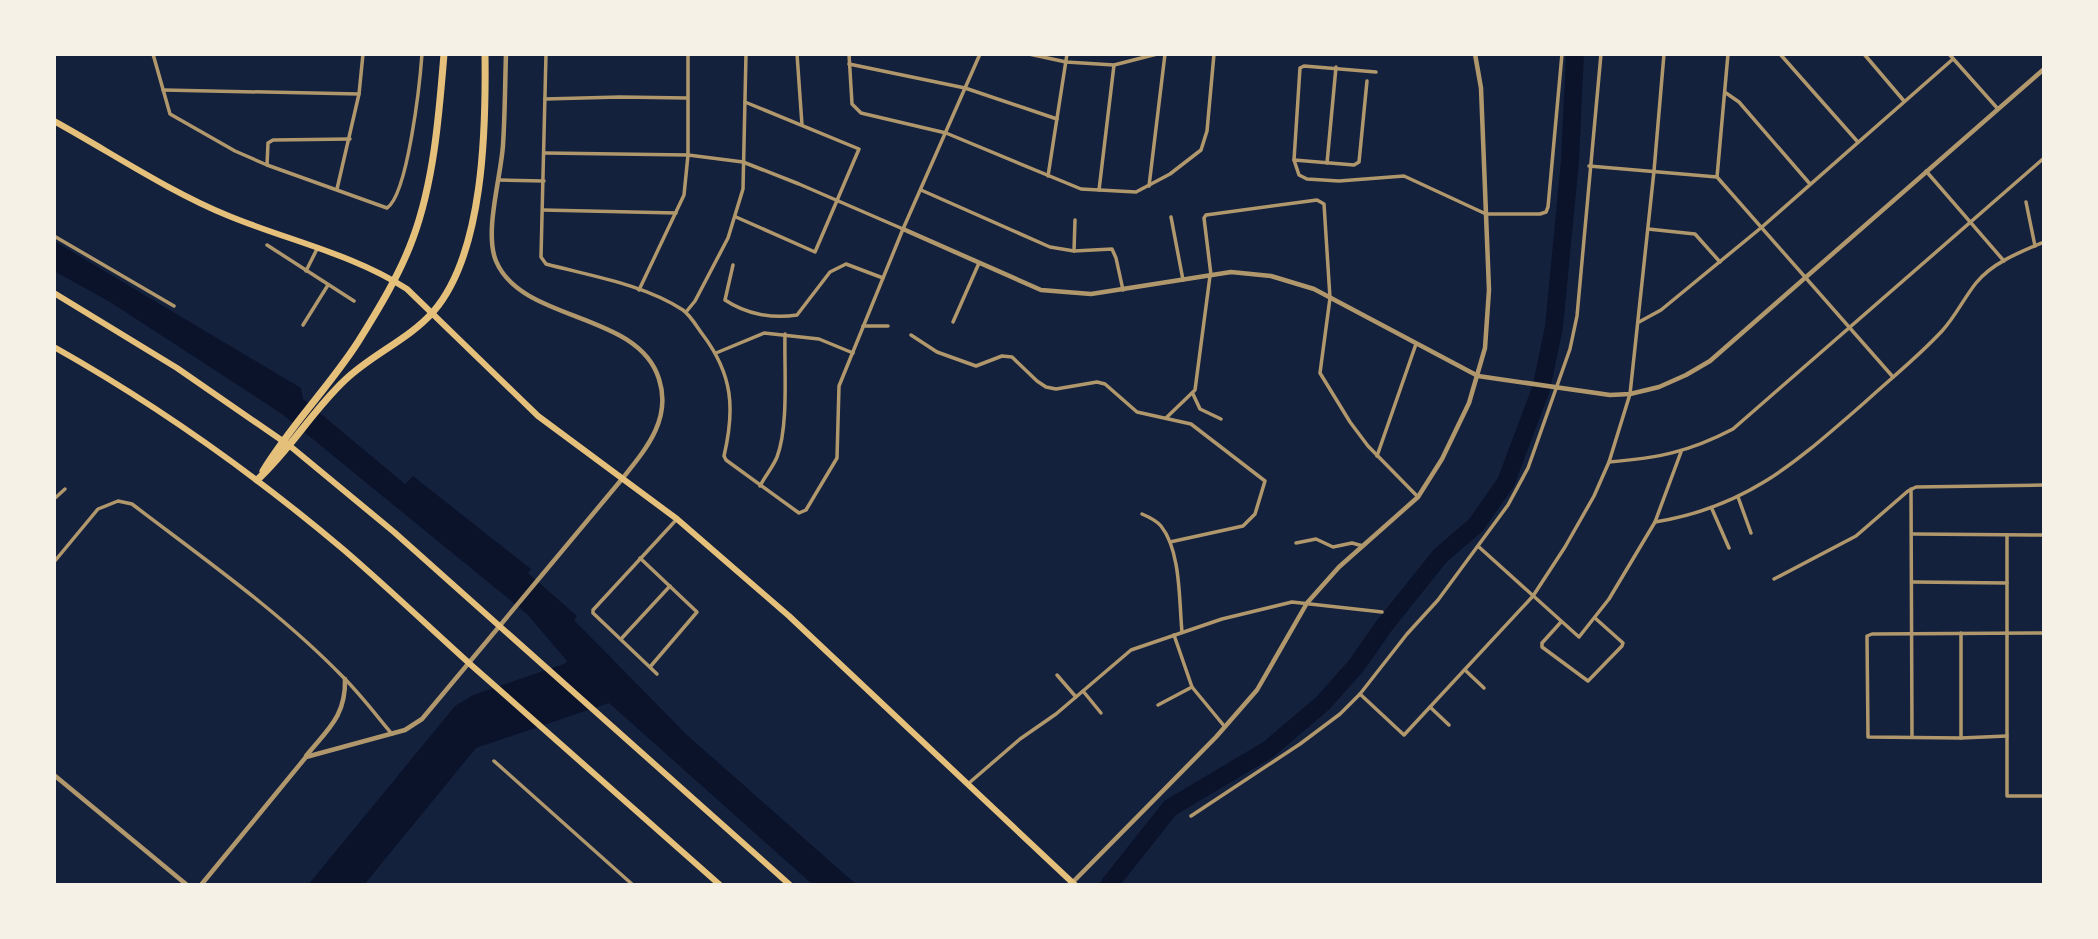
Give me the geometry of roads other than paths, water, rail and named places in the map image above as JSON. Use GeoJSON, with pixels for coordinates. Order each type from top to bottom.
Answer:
{"type":"FeatureCollection","features":[{"type":"Feature","properties":{"kind":"highway"},"geometry":{"type":"LineString","coordinates":[[257,480],[286,443],[301,431],[357,343],[406,255],[421,211],[430,172],[443,54]]}},
{"type":"Feature","properties":{"kind":"highway"},"geometry":{"type":"LineString","coordinates":[[286,443],[293,426],[321,400],[359,367],[412,331],[440,303],[456,276],[472,223],[478,188],[486,102],[485,54]]}},
{"type":"Feature","properties":{"kind":"main road"},"geometry":{"type":"LineString","coordinates":[[54,121],[209,207],[261,229],[318,247],[393,280],[407,289],[538,416],[677,519],[789,616],[969,783],[1072,884]]}},
{"type":"Feature","properties":{"kind":"main road"},"geometry":{"type":"LineString","coordinates":[[54,293],[177,368],[286,443],[394,532],[790,885]]}},
{"type":"Feature","properties":{"kind":"main road"},"geometry":{"type":"LineString","coordinates":[[54,346],[158,411],[257,480],[343,549],[720,885]]}},
{"type":"Feature","properties":{"kind":"street"},"geometry":{"type":"LineString","coordinates":[[153,54],[170,114],[235,151],[267,165],[387,208],[393,204],[403,175],[414,124],[422,54]]}},
{"type":"Feature","properties":{"kind":"street"},"geometry":{"type":"LineString","coordinates":[[337,189],[359,94],[363,54]]}},
{"type":"Feature","properties":{"kind":"street"},"geometry":{"type":"LineString","coordinates":[[306,757],[405,730],[422,719],[622,479],[643,452],[660,423],[663,400],[651,359],[634,344],[528,294],[511,283],[493,253],[490,240],[503,147],[506,54]]}},
{"type":"Feature","properties":{"kind":"street"},"geometry":{"type":"LineString","coordinates":[[547,54],[541,257],[546,264],[639,290],[686,312],[716,353],[726,375],[731,405],[724,456],[730,465],[797,512],[806,510],[837,458],[839,386],[903,229],[980,54]]}},
{"type":"Feature","properties":{"kind":"street"},"geometry":{"type":"LineString","coordinates":[[639,290],[684,195],[688,155],[688,54]]}},
{"type":"Feature","properties":{"kind":"street"},"geometry":{"type":"LineString","coordinates":[[686,312],[708,277],[736,217],[743,189],[746,54]]}},
{"type":"Feature","properties":{"kind":"street"},"geometry":{"type":"LineString","coordinates":[[797,54],[802,125]]}},
{"type":"Feature","properties":{"kind":"street"},"geometry":{"type":"LineString","coordinates":[[849,54],[852,104],[861,113],[946,133],[1081,189],[1136,191],[1149,186],[1201,150],[1206,131],[1214,54]]}},
{"type":"Feature","properties":{"kind":"street"},"geometry":{"type":"LineString","coordinates":[[1029,54],[1066,62],[1114,65],[1157,54]]}},
{"type":"Feature","properties":{"kind":"street"},"geometry":{"type":"LineString","coordinates":[[1048,176],[1067,54]]}},
{"type":"Feature","properties":{"kind":"street"},"geometry":{"type":"LineString","coordinates":[[1149,186],[1165,54]]}},
{"type":"Feature","properties":{"kind":"street"},"geometry":{"type":"LineString","coordinates":[[1072,884],[1225,727],[1257,690],[1307,603],[1339,567],[1418,496],[1442,459],[1469,403],[1485,348],[1489,290],[1481,88],[1475,54]]}},
{"type":"Feature","properties":{"kind":"street"},"geometry":{"type":"LineString","coordinates":[[1376,72],[1304,65],[1300,68],[1294,160],[1296,171],[1307,179],[1360,181],[1404,176],[1486,214],[1546,212],[1562,54]]}},
{"type":"Feature","properties":{"kind":"street"},"geometry":{"type":"LineString","coordinates":[[1191,816],[1329,723],[1360,694],[1479,547],[1508,505],[1528,468],[1570,349],[1577,316],[1601,54]]}},
{"type":"Feature","properties":{"kind":"street"},"geometry":{"type":"LineString","coordinates":[[1360,694],[1404,735],[1533,596],[1566,548],[1594,496],[1609,462],[1630,394],[1664,54]]}},
{"type":"Feature","properties":{"kind":"street"},"geometry":{"type":"LineString","coordinates":[[1717,177],[1726,93],[1727,54]]}},
{"type":"Feature","properties":{"kind":"street"},"geometry":{"type":"LineString","coordinates":[[1780,54],[1857,141]]}},
{"type":"Feature","properties":{"kind":"street"},"geometry":{"type":"LineString","coordinates":[[1864,54],[1904,101]]}},
{"type":"Feature","properties":{"kind":"street"},"geometry":{"type":"LineString","coordinates":[[1949,54],[1998,108]]}},
{"type":"Feature","properties":{"kind":"street"},"geometry":{"type":"LineString","coordinates":[[1639,322],[1661,310],[1762,227],[1953,59]]}},
{"type":"Feature","properties":{"kind":"street"},"geometry":{"type":"LineString","coordinates":[[849,64],[965,88],[1057,119]]}},
{"type":"Feature","properties":{"kind":"street"},"geometry":{"type":"LineString","coordinates":[[1099,190],[1114,65]]}},
{"type":"Feature","properties":{"kind":"street"},"geometry":{"type":"LineString","coordinates":[[1327,163],[1336,67]]}},
{"type":"Feature","properties":{"kind":"street"},"geometry":{"type":"LineString","coordinates":[[545,153],[688,155],[743,162],[1041,289],[1091,295],[1231,272],[1271,276],[1314,289],[1478,376],[1599,395],[1630,394],[1659,387],[1710,361],[2044,69]]}},
{"type":"Feature","properties":{"kind":"street"},"geometry":{"type":"LineString","coordinates":[[1294,160],[1354,165],[1359,162],[1367,81]]}},
{"type":"Feature","properties":{"kind":"street"},"geometry":{"type":"LineString","coordinates":[[163,90],[359,94]]}},
{"type":"Feature","properties":{"kind":"street"},"geometry":{"type":"LineString","coordinates":[[1726,93],[1739,102],[1810,184]]}},
{"type":"Feature","properties":{"kind":"street"},"geometry":{"type":"LineString","coordinates":[[545,99],[688,98]]}},
{"type":"Feature","properties":{"kind":"street"},"geometry":{"type":"LineString","coordinates":[[736,217],[815,252],[859,149],[745,102]]}},
{"type":"Feature","properties":{"kind":"street"},"geometry":{"type":"LineString","coordinates":[[267,165],[268,143],[273,140],[350,139]]}},
{"type":"Feature","properties":{"kind":"street"},"geometry":{"type":"LineString","coordinates":[[1609,462],[1646,459],[1681,452],[1707,443],[1733,429],[2044,158]]}},
{"type":"Feature","properties":{"kind":"street"},"geometry":{"type":"LineString","coordinates":[[1589,166],[1717,177],[1893,377]]}},
{"type":"Feature","properties":{"kind":"street"},"geometry":{"type":"LineString","coordinates":[[1926,171],[2004,261]]}},
{"type":"Feature","properties":{"kind":"street"},"geometry":{"type":"LineString","coordinates":[[499,180],[544,181]]}},
{"type":"Feature","properties":{"kind":"street"},"geometry":{"type":"LineString","coordinates":[[921,190],[1050,247],[1074,251],[1112,249],[1123,290]]}},
{"type":"Feature","properties":{"kind":"street"},"geometry":{"type":"LineString","coordinates":[[1165,419],[1193,394],[1197,382],[1210,275],[1204,218],[1206,215],[1321,201],[1326,209],[1330,298],[1320,373],[1323,382],[1350,422],[1377,456],[1418,496]]}},
{"type":"Feature","properties":{"kind":"street"},"geometry":{"type":"LineString","coordinates":[[2026,202],[2035,246]]}},
{"type":"Feature","properties":{"kind":"street"},"geometry":{"type":"LineString","coordinates":[[543,210],[676,213]]}},
{"type":"Feature","properties":{"kind":"street"},"geometry":{"type":"LineString","coordinates":[[1171,217],[1183,280]]}},
{"type":"Feature","properties":{"kind":"street"},"geometry":{"type":"LineString","coordinates":[[1074,251],[1075,220]]}},
{"type":"Feature","properties":{"kind":"street"},"geometry":{"type":"LineString","coordinates":[[1648,229],[1695,234],[1720,262]]}},
{"type":"Feature","properties":{"kind":"street"},"geometry":{"type":"LineString","coordinates":[[54,236],[174,306]]}},
{"type":"Feature","properties":{"kind":"street"},"geometry":{"type":"LineString","coordinates":[[1655,522],[1684,517],[1711,508],[1738,497],[1775,476],[1808,452],[1945,328],[1978,280],[2004,261],[2044,243]]}},
{"type":"Feature","properties":{"kind":"street"},"geometry":{"type":"LineString","coordinates":[[267,245],[354,301]]}},
{"type":"Feature","properties":{"kind":"street"},"geometry":{"type":"LineString","coordinates":[[306,271],[318,247]]}},
{"type":"Feature","properties":{"kind":"street"},"geometry":{"type":"LineString","coordinates":[[953,322],[979,263]]}},
{"type":"Feature","properties":{"kind":"street"},"geometry":{"type":"LineString","coordinates":[[733,265],[725,300],[750,313],[773,316],[797,315],[830,272],[846,264],[883,278]]}},
{"type":"Feature","properties":{"kind":"street"},"geometry":{"type":"LineString","coordinates":[[303,325],[328,285]]}},
{"type":"Feature","properties":{"kind":"street"},"geometry":{"type":"LineString","coordinates":[[863,326],[888,326]]}},
{"type":"Feature","properties":{"kind":"street"},"geometry":{"type":"LineString","coordinates":[[716,353],[764,334],[819,339],[853,353]]}},
{"type":"Feature","properties":{"kind":"street"},"geometry":{"type":"LineString","coordinates":[[760,485],[777,457],[781,440],[785,334]]}},
{"type":"Feature","properties":{"kind":"street"},"geometry":{"type":"LineString","coordinates":[[911,335],[937,352],[976,366],[1002,356],[1012,357],[1037,382],[1046,387],[1056,389],[1097,382],[1105,384],[1137,412],[1191,424],[1265,481],[1255,514],[1242,526],[1170,542]]}},
{"type":"Feature","properties":{"kind":"street"},"geometry":{"type":"LineString","coordinates":[[1377,456],[1416,344]]}},
{"type":"Feature","properties":{"kind":"street"},"geometry":{"type":"LineString","coordinates":[[1193,394],[1200,409],[1221,419]]}},
{"type":"Feature","properties":{"kind":"street"},"geometry":{"type":"LineString","coordinates":[[1479,547],[1579,637],[1595,618],[1655,522],[1681,452]]}},
{"type":"Feature","properties":{"kind":"street"},"geometry":{"type":"LineString","coordinates":[[1774,579],[1856,536],[1916,487],[2044,485]]}},
{"type":"Feature","properties":{"kind":"street"},"geometry":{"type":"LineString","coordinates":[[54,499],[65,489]]}},
{"type":"Feature","properties":{"kind":"street"},"geometry":{"type":"LineString","coordinates":[[1911,489],[1912,737]]}},
{"type":"Feature","properties":{"kind":"street"},"geometry":{"type":"LineString","coordinates":[[1738,497],[1751,533]]}},
{"type":"Feature","properties":{"kind":"street"},"geometry":{"type":"LineString","coordinates":[[54,562],[98,509],[118,501],[132,504],[216,567],[314,649],[345,679],[392,734]]}},
{"type":"Feature","properties":{"kind":"street"},"geometry":{"type":"LineString","coordinates":[[1711,508],[1729,548]]}},
{"type":"Feature","properties":{"kind":"street"},"geometry":{"type":"LineString","coordinates":[[1142,514],[1159,523],[1170,542],[1178,583],[1182,632]]}},
{"type":"Feature","properties":{"kind":"street"},"geometry":{"type":"LineString","coordinates":[[657,674],[593,613],[593,610],[677,519]]}},
{"type":"Feature","properties":{"kind":"street"},"geometry":{"type":"LineString","coordinates":[[1913,534],[2044,534]]}},
{"type":"Feature","properties":{"kind":"street"},"geometry":{"type":"LineString","coordinates":[[2007,535],[2007,796],[2044,796]]}},
{"type":"Feature","properties":{"kind":"street"},"geometry":{"type":"LineString","coordinates":[[1296,543],[1316,539],[1333,547],[1352,543],[1363,546]]}},
{"type":"Feature","properties":{"kind":"street"},"geometry":{"type":"LineString","coordinates":[[640,558],[697,613],[650,667]]}},
{"type":"Feature","properties":{"kind":"street"},"geometry":{"type":"LineString","coordinates":[[1913,582],[2007,583]]}},
{"type":"Feature","properties":{"kind":"street"},"geometry":{"type":"LineString","coordinates":[[621,639],[670,586]]}},
{"type":"Feature","properties":{"kind":"street"},"geometry":{"type":"LineString","coordinates":[[969,783],[1130,650],[1255,609],[1292,602],[1382,612]]}},
{"type":"Feature","properties":{"kind":"street"},"geometry":{"type":"LineString","coordinates":[[1561,622],[1542,643],[1542,647],[1588,681],[1594,678],[1623,643],[1595,618]]}},
{"type":"Feature","properties":{"kind":"street"},"geometry":{"type":"LineString","coordinates":[[2007,736],[1868,737],[1867,636],[1912,633],[2044,633]]}},
{"type":"Feature","properties":{"kind":"street"},"geometry":{"type":"LineString","coordinates":[[1961,633],[1961,738]]}},
{"type":"Feature","properties":{"kind":"street"},"geometry":{"type":"LineString","coordinates":[[1174,635],[1192,687],[1225,727]]}},
{"type":"Feature","properties":{"kind":"street"},"geometry":{"type":"LineString","coordinates":[[1465,670],[1483,688]]}},
{"type":"Feature","properties":{"kind":"street"},"geometry":{"type":"LineString","coordinates":[[1058,675],[1076,697]]}},
{"type":"Feature","properties":{"kind":"street"},"geometry":{"type":"LineString","coordinates":[[201,885],[341,711],[346,695],[345,679]]}},
{"type":"Feature","properties":{"kind":"street"},"geometry":{"type":"LineString","coordinates":[[1157,705],[1192,687]]}},
{"type":"Feature","properties":{"kind":"street"},"geometry":{"type":"LineString","coordinates":[[1083,691],[1101,713]]}},
{"type":"Feature","properties":{"kind":"street"},"geometry":{"type":"LineString","coordinates":[[1430,708],[1449,725]]}},
{"type":"Feature","properties":{"kind":"street"},"geometry":{"type":"LineString","coordinates":[[494,761],[633,885]]}},
{"type":"Feature","properties":{"kind":"street"},"geometry":{"type":"LineString","coordinates":[[54,775],[187,885]]}},
{"type":"Feature","properties":{"kind":"water"},"geometry":{"type":"Polygon","coordinates":[[[54,241],[301,388],[303,399],[405,484],[413,476],[531,569],[528,573],[577,616],[574,620],[687,735],[857,885],[813,885],[609,703],[476,748],[364,885],[308,885],[455,706],[473,695],[567,661],[527,614],[282,414],[110,302],[54,271],[54,241]]]}},
{"type":"Feature","properties":{"kind":"waterway"},"geometry":{"type":"LineString","coordinates":[[1109,885],[1170,808],[1269,749],[1323,703],[1356,666],[1440,556],[1476,525],[1506,482],[1541,389],[1554,327],[1570,161],[1575,54]]}}]}
